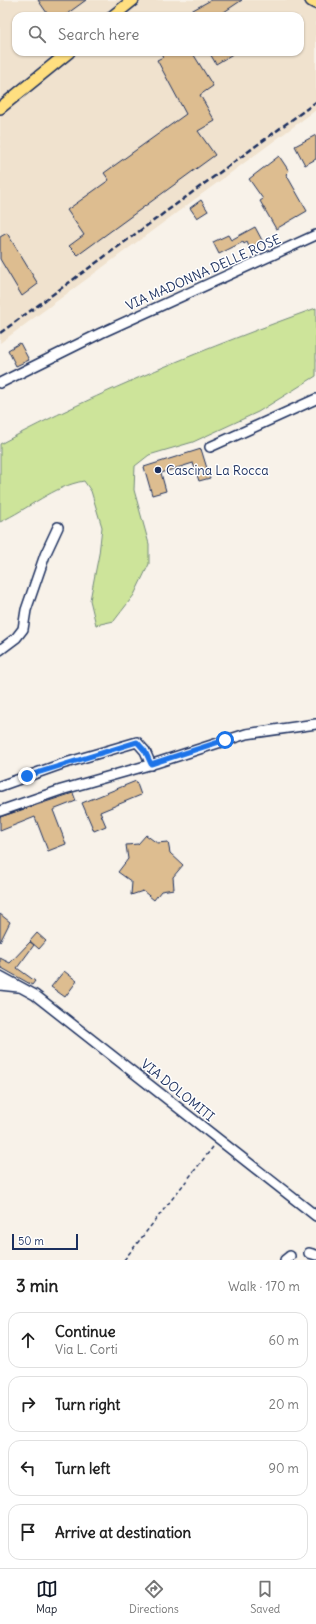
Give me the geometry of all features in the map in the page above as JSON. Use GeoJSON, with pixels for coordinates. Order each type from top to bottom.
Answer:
{"type":"FeatureCollection","features":[{"type":"Feature","properties":{"kind":"highway"},"geometry":{"type":"LineString","coordinates":[[312,0],[316,2]]}},
{"type":"Feature","properties":{"kind":"main road"},"geometry":{"type":"LineString","coordinates":[[118,12],[133,0]]}},
{"type":"Feature","properties":{"kind":"main road"},"geometry":{"type":"LineString","coordinates":[[0,108],[64,56]]}},
{"type":"Feature","properties":{"kind":"street","name":"VIA MADONNA DELLE ROSE"},"geometry":{"type":"LineString","coordinates":[[0,383],[101,333],[316,235]]}},
{"type":"Feature","properties":{"kind":"street"},"geometry":{"type":"LineString","coordinates":[[210,447],[316,399]]}},
{"type":"Feature","properties":{"kind":"street"},"geometry":{"type":"LineString","coordinates":[[0,650],[16,638],[22,629],[26,610],[45,555],[58,527]]}},
{"type":"Feature","properties":{"kind":"street"},"geometry":{"type":"LineString","coordinates":[[0,811],[61,790],[246,734],[316,724]]}},
{"type":"Feature","properties":{"kind":"street"},"geometry":{"type":"LineString","coordinates":[[0,786],[62,764],[137,742],[145,751],[151,764]]}},
{"type":"Feature","properties":{"kind":"street","name":"VIA DOLOMITI"},"geometry":{"type":"LineString","coordinates":[[0,976],[23,988],[78,1028],[316,1216]]}},
{"type":"Feature","properties":{"kind":"street"},"geometry":{"type":"LineString","coordinates":[[0,985],[23,988]]}},
{"type":"Feature","properties":{"kind":"path"},"geometry":{"type":"LineString","coordinates":[[124,1260],[214,1145]]}},
{"type":"Feature","properties":{"kind":"shaded area"},"geometry":{"type":"Polygon","coordinates":[[[0,0],[316,0],[316,110],[0,343],[0,0]]]}},
{"type":"Feature","properties":{"kind":"green space"},"geometry":{"type":"Polygon","coordinates":[[[316,308],[316,376],[258,412],[193,442],[149,455],[135,466],[134,490],[149,544],[149,564],[134,595],[114,621],[96,625],[90,600],[99,554],[102,527],[91,491],[84,481],[73,484],[52,493],[0,522],[0,444],[77,405],[156,370],[316,308]]]}},
{"type":"Feature","properties":{"kind":"building"},"geometry":{"type":"Polygon","coordinates":[[[38,0],[86,0],[70,12],[46,12],[38,0]]]}},
{"type":"Feature","properties":{"kind":"building"},"geometry":{"type":"Polygon","coordinates":[[[211,0],[242,0],[224,12],[189,12],[211,0]]]}},
{"type":"Feature","properties":{"kind":"building"},"geometry":{"type":"Polygon","coordinates":[[[194,56],[213,86],[200,95],[215,121],[198,131],[215,155],[78,255],[69,246],[84,235],[67,210],[109,180],[104,173],[186,114],[157,60],[163,57],[194,56]]]}},
{"type":"Feature","properties":{"kind":"building"},"geometry":{"type":"Polygon","coordinates":[[[211,56],[229,56],[216,64],[211,56]]]}},
{"type":"Feature","properties":{"kind":"building"},"geometry":{"type":"Polygon","coordinates":[[[316,135],[316,159],[305,165],[295,146],[316,135]]]}},
{"type":"Feature","properties":{"kind":"building"},"geometry":{"type":"Polygon","coordinates":[[[279,156],[289,171],[286,174],[307,211],[276,229],[260,201],[263,199],[249,179],[279,156]]]}},
{"type":"Feature","properties":{"kind":"building"},"geometry":{"type":"Polygon","coordinates":[[[201,200],[208,211],[197,218],[190,208],[201,200]]]}},
{"type":"Feature","properties":{"kind":"building"},"geometry":{"type":"Polygon","coordinates":[[[255,227],[263,242],[250,249],[247,242],[244,244],[243,242],[219,254],[213,242],[228,235],[231,240],[255,227]]]}},
{"type":"Feature","properties":{"kind":"building"},"geometry":{"type":"Polygon","coordinates":[[[7,233],[38,284],[22,296],[0,259],[0,237],[7,233]]]}},
{"type":"Feature","properties":{"kind":"building"},"geometry":{"type":"Polygon","coordinates":[[[20,343],[29,360],[16,366],[8,350],[20,343]]]}},
{"type":"Feature","properties":{"kind":"building","name":"Cascina La Rocca"},"geometry":{"type":"Polygon","coordinates":[[[201,449],[210,478],[199,481],[193,463],[161,473],[166,491],[152,495],[144,467],[201,449]]]}},
{"type":"Feature","properties":{"kind":"building"},"geometry":{"type":"Polygon","coordinates":[[[136,781],[141,795],[100,812],[106,826],[94,831],[82,803],[136,781]]]}},
{"type":"Feature","properties":{"kind":"building"},"geometry":{"type":"Polygon","coordinates":[[[73,793],[76,801],[53,810],[66,844],[48,851],[35,817],[0,831],[0,817],[73,793]]]}},
{"type":"Feature","properties":{"kind":"building"},"geometry":{"type":"Polygon","coordinates":[[[146,835],[157,843],[168,842],[170,853],[183,865],[173,877],[174,889],[161,891],[154,900],[143,891],[131,895],[132,882],[118,872],[128,859],[126,845],[138,844],[146,835]]]}},
{"type":"Feature","properties":{"kind":"building"},"geometry":{"type":"Polygon","coordinates":[[[0,914],[10,922],[0,942],[0,914]]]}},
{"type":"Feature","properties":{"kind":"building"},"geometry":{"type":"Polygon","coordinates":[[[37,933],[46,941],[39,949],[30,941],[37,933]]]}},
{"type":"Feature","properties":{"kind":"building"},"geometry":{"type":"Polygon","coordinates":[[[30,942],[34,945],[17,968],[35,981],[32,985],[0,967],[0,958],[10,963],[30,942]]]}},
{"type":"Feature","properties":{"kind":"building"},"geometry":{"type":"Polygon","coordinates":[[[64,971],[77,981],[65,997],[51,987],[64,971]]]}},
{"type":"Feature","properties":{"kind":"railway"},"geometry":{"type":"LineString","coordinates":[[0,333],[316,102]]}},
{"type":"Feature","properties":{"kind":"place","name":"Cascina La Rocca"},"geometry":{"type":"Point","coordinates":[158,470]}},
{"type":"Feature","properties":{"kind":"route"},"geometry":{"type":"LineString","coordinates":[[27,776],[137,742],[145,751],[151,764],[225,740]]}}]}
